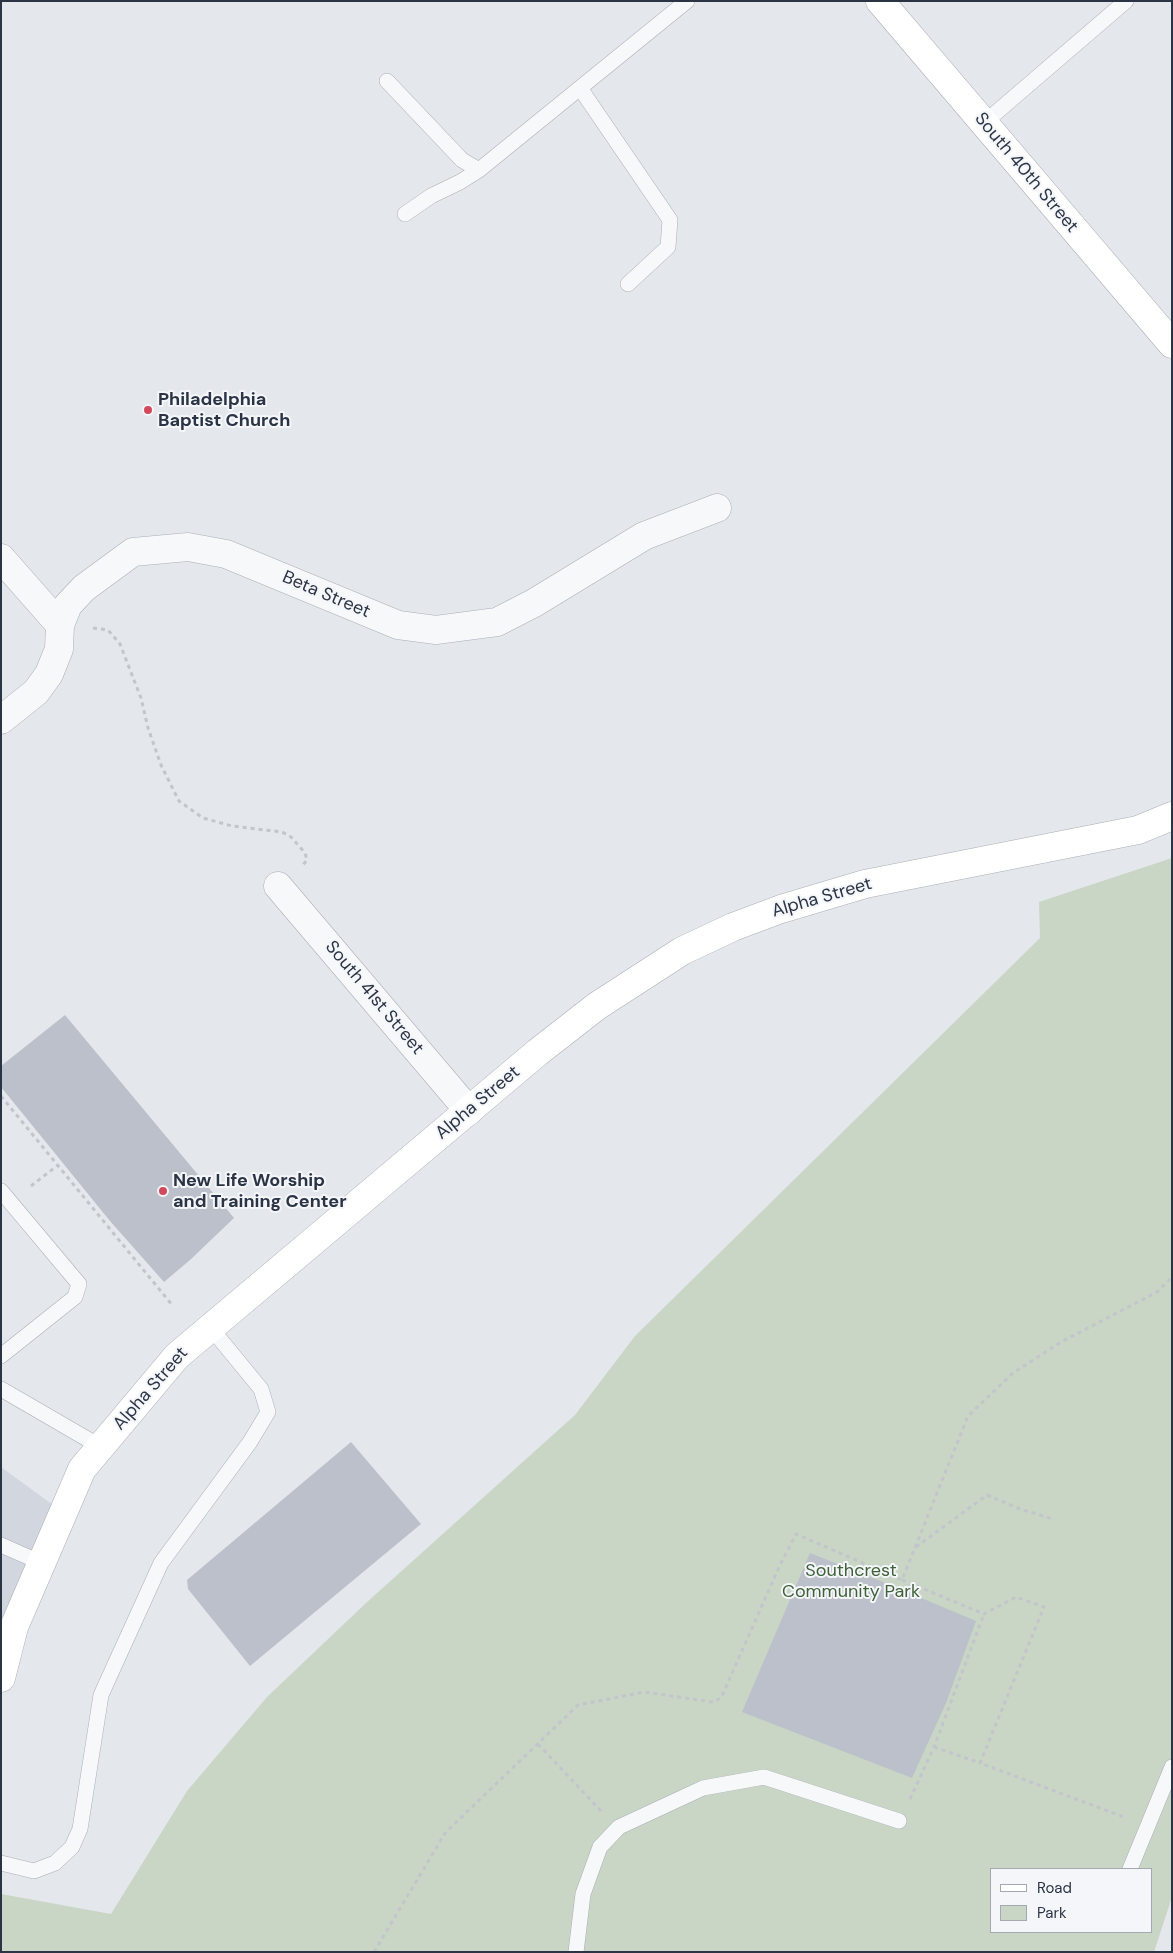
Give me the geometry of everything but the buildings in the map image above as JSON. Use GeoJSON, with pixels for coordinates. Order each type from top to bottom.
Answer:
{"type":"FeatureCollection","features":[{"type":"Feature","properties":{"kind":"street","name":"South 40th Street"},"geometry":{"type":"LineString","coordinates":[[880,1],[1172,344]]}},
{"type":"Feature","properties":{"kind":"street","name":"Beta Street"},"geometry":{"type":"LineString","coordinates":[[1,720],[36,692],[49,674],[59,649],[60,625],[68,605],[84,588],[133,552],[188,548],[226,554],[398,626],[436,630],[497,622],[534,603],[644,536],[717,508]]}},
{"type":"Feature","properties":{"kind":"street"},"geometry":{"type":"LineString","coordinates":[[1,558],[60,625]]}},
{"type":"Feature","properties":{"kind":"street","name":"Alpha Street"},"geometry":{"type":"LineString","coordinates":[[1,1678],[14,1627],[82,1469],[176,1356],[538,1052],[597,1006],[682,951],[733,927],[781,908],[865,884],[1138,830],[1172,816]]}},
{"type":"Feature","properties":{"kind":"street","name":"South 41st Street"},"geometry":{"type":"LineString","coordinates":[[278,886],[469,1111]]}},
{"type":"Feature","properties":{"kind":"lane"},"geometry":{"type":"LineString","coordinates":[[405,214],[431,196],[460,182],[478,170],[687,1]]}},
{"type":"Feature","properties":{"kind":"lane"},"geometry":{"type":"LineString","coordinates":[[984,124],[1126,1]]}},
{"type":"Feature","properties":{"kind":"lane"},"geometry":{"type":"LineString","coordinates":[[387,81],[462,160],[478,170]]}},
{"type":"Feature","properties":{"kind":"lane"},"geometry":{"type":"LineString","coordinates":[[580,88],[670,220],[668,247],[628,284]]}},
{"type":"Feature","properties":{"kind":"lane"},"geometry":{"type":"LineString","coordinates":[[1,1190],[79,1284],[75,1297],[1,1356]]}},
{"type":"Feature","properties":{"kind":"lane"},"geometry":{"type":"LineString","coordinates":[[1,1862],[34,1871],[55,1863],[72,1847],[80,1829],[101,1696],[161,1564],[250,1442],[268,1412],[261,1389],[210,1327]]}},
{"type":"Feature","properties":{"kind":"lane"},"geometry":{"type":"LineString","coordinates":[[1,1389],[101,1447]]}},
{"type":"Feature","properties":{"kind":"lane"},"geometry":{"type":"LineString","coordinates":[[1,1545],[42,1563]]}},
{"type":"Feature","properties":{"kind":"lane"},"geometry":{"type":"LineString","coordinates":[[1130,1868],[1172,1767]]}},
{"type":"Feature","properties":{"kind":"lane"},"geometry":{"type":"LineString","coordinates":[[576,1952],[583,1894],[600,1847],[620,1828],[703,1788],[764,1777],[899,1821]]}},
{"type":"Feature","properties":{"kind":"path"},"geometry":{"type":"LineString","coordinates":[[60,625],[108,630],[120,644],[141,698],[160,765],[179,801],[203,818],[232,826],[282,832],[291,837],[305,853],[308,860],[278,886]]}},
{"type":"Feature","properties":{"kind":"path"},"geometry":{"type":"LineString","coordinates":[[1,1096],[173,1306]]}},
{"type":"Feature","properties":{"kind":"path"},"geometry":{"type":"LineString","coordinates":[[11,1203],[58,1164]]}},
{"type":"Feature","properties":{"kind":"path"},"geometry":{"type":"LineString","coordinates":[[902,1580],[968,1416],[1013,1373],[1060,1342],[1157,1292],[1172,1277]]}},
{"type":"Feature","properties":{"kind":"path"},"geometry":{"type":"LineString","coordinates":[[916,1547],[987,1494],[1020,1509],[1053,1519]]}},
{"type":"Feature","properties":{"kind":"path"},"geometry":{"type":"LineString","coordinates":[[374,1952],[445,1833],[578,1705],[644,1692],[713,1702],[721,1698],[780,1565],[796,1534],[984,1614]]}},
{"type":"Feature","properties":{"kind":"path"},"geometry":{"type":"LineString","coordinates":[[899,1821],[934,1747],[984,1614],[1016,1597],[1044,1607],[980,1763]]}},
{"type":"Feature","properties":{"kind":"path"},"geometry":{"type":"LineString","coordinates":[[538,1744],[601,1811],[620,1828]]}},
{"type":"Feature","properties":{"kind":"path"},"geometry":{"type":"LineString","coordinates":[[934,1747],[1148,1826]]}},
{"type":"Feature","properties":{"kind":"shaded area"},"geometry":{"type":"Polygon","coordinates":[[[1,1467],[53,1505],[1,1624],[1,1467]]]}},
{"type":"Feature","properties":{"kind":"green space","name":"Southcrest Community Park"},"geometry":{"type":"Polygon","coordinates":[[[1172,858],[1172,1897],[1154,1952],[1,1952],[1,1894],[111,1914],[187,1791],[267,1697],[366,1603],[575,1415],[635,1336],[1040,938],[1039,902],[1172,858]]]}},
{"type":"Feature","properties":{"kind":"place","name":"Philadelphia Baptist Church"},"geometry":{"type":"Point","coordinates":[148,410]}},
{"type":"Feature","properties":{"kind":"place","name":"New Life Worship and Training Center"},"geometry":{"type":"Point","coordinates":[163,1191]}}]}
